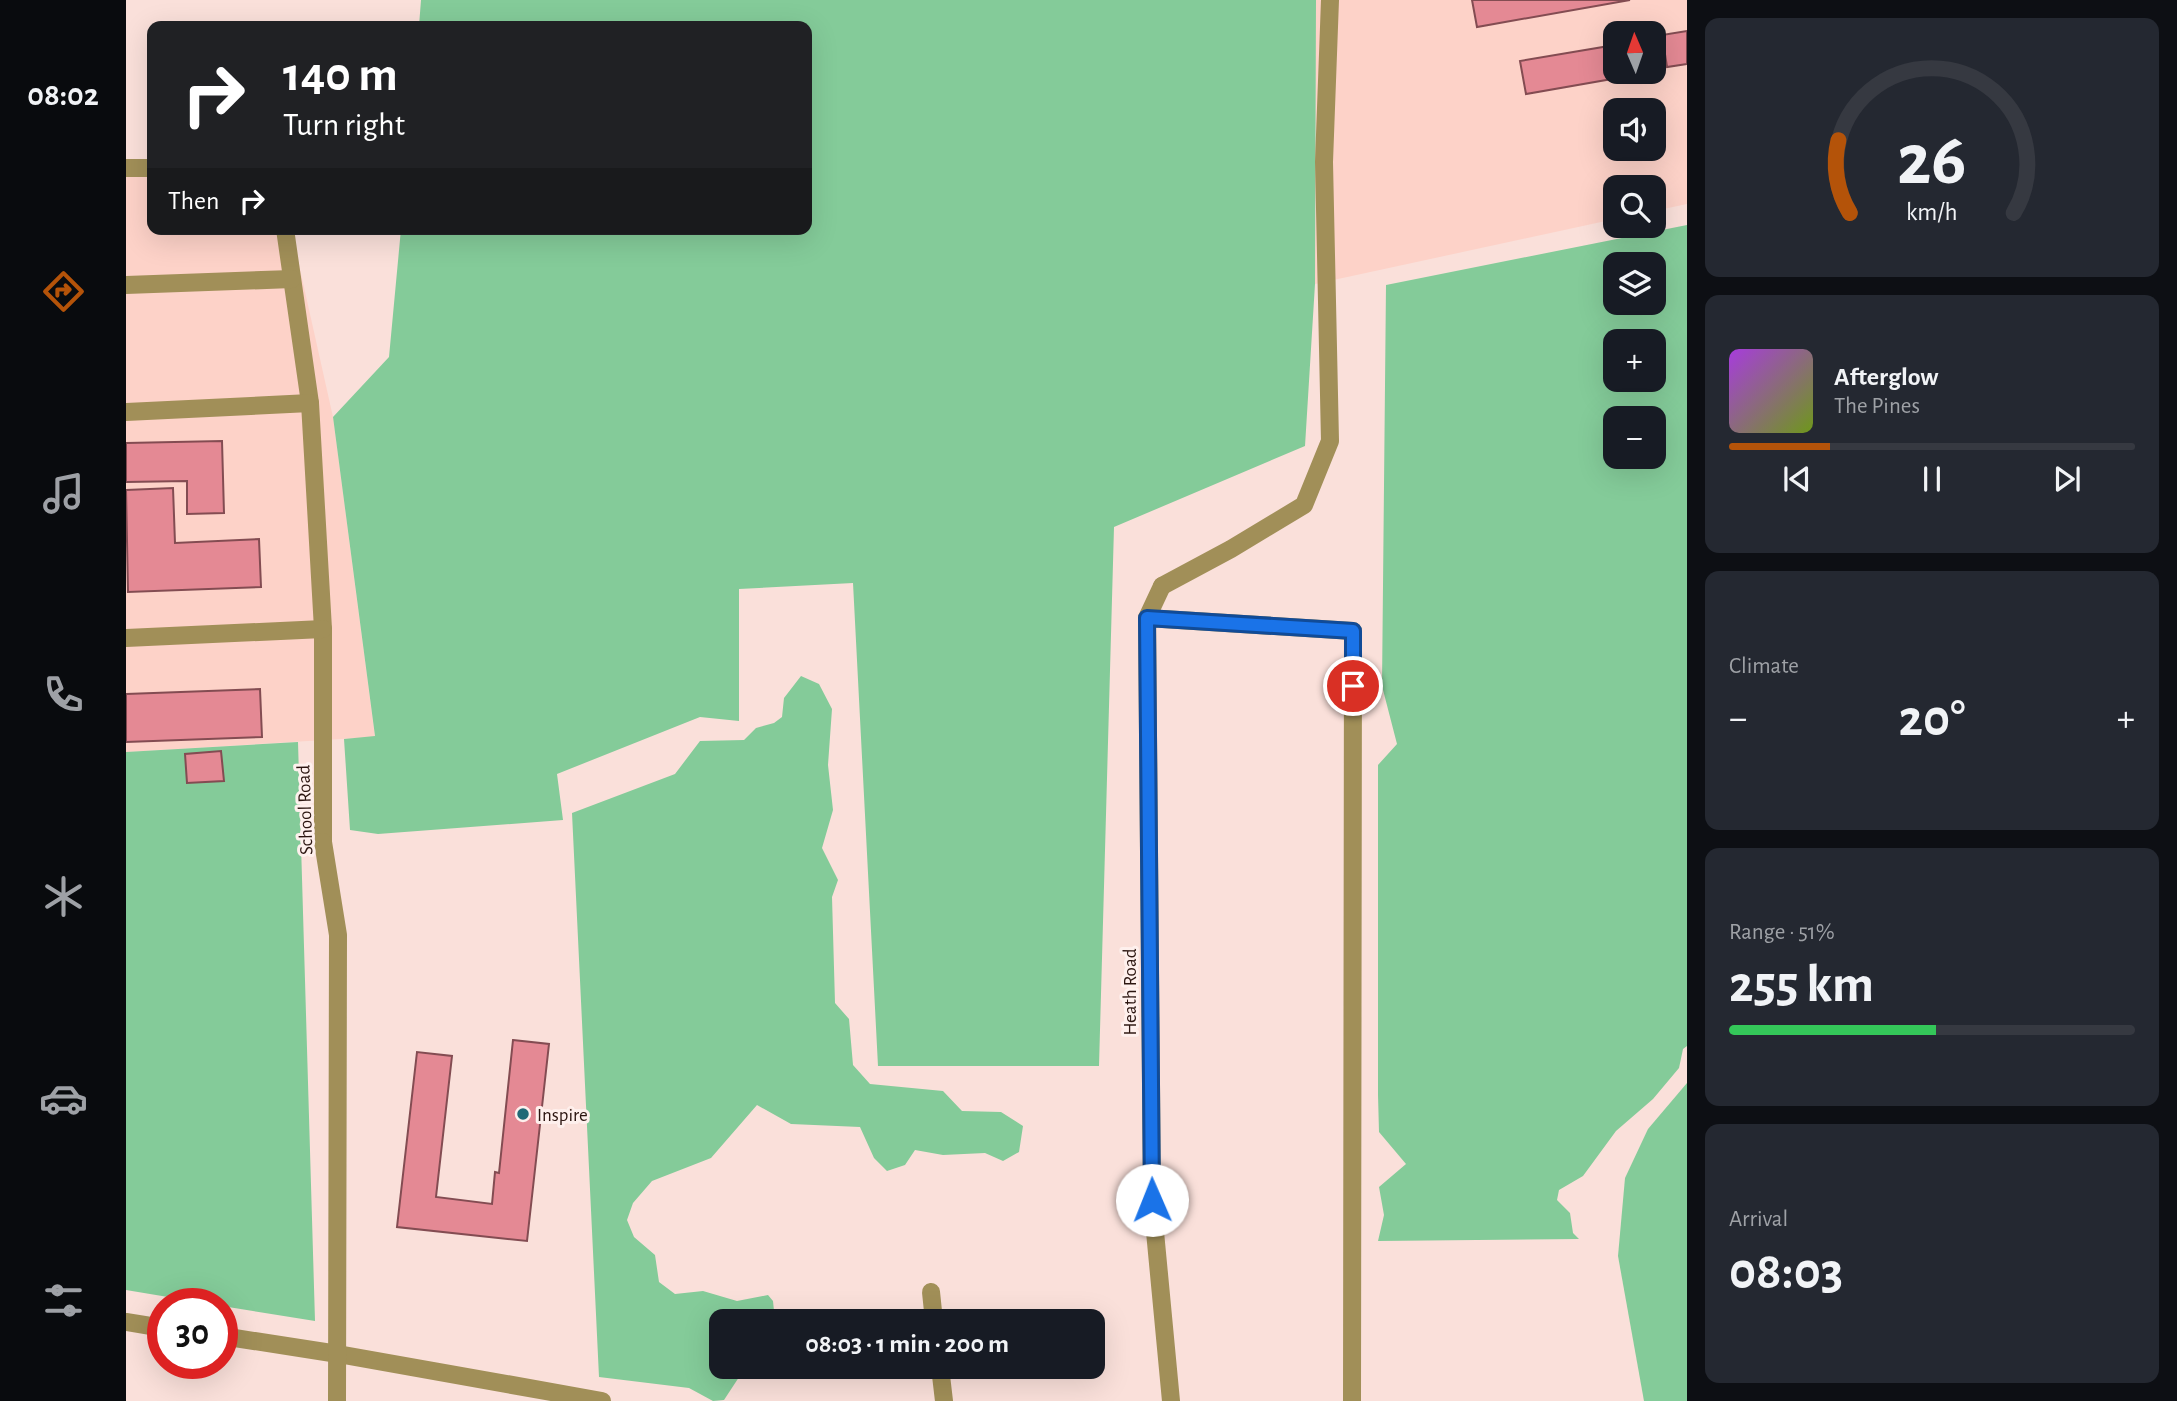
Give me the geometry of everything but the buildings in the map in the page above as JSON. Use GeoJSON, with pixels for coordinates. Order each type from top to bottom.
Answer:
{"type":"FeatureCollection","features":[{"type":"Feature","properties":{"kind":"street","name":"Heath Road"},"geometry":{"type":"LineString","coordinates":[[1171,1401],[1152,1200],[1147,618],[1162,586],[1304,505],[1330,442],[1324,162],[1330,0]]}},
{"type":"Feature","properties":{"kind":"street"},"geometry":{"type":"LineString","coordinates":[[126,168],[147,168]]}},
{"type":"Feature","properties":{"kind":"street","name":"School Road"},"geometry":{"type":"LineString","coordinates":[[286,235],[310,403],[323,629],[323,842],[338,935],[337,1401]]}},
{"type":"Feature","properties":{"kind":"street"},"geometry":{"type":"LineString","coordinates":[[126,285],[292,279]]}},
{"type":"Feature","properties":{"kind":"street"},"geometry":{"type":"LineString","coordinates":[[126,412],[310,403]]}},
{"type":"Feature","properties":{"kind":"street"},"geometry":{"type":"LineString","coordinates":[[1147,618],[1353,631],[1352,1401]]}},
{"type":"Feature","properties":{"kind":"street"},"geometry":{"type":"LineString","coordinates":[[126,638],[323,629]]}},
{"type":"Feature","properties":{"kind":"street"},"geometry":{"type":"LineString","coordinates":[[931,1292],[933,1309]]}},
{"type":"Feature","properties":{"kind":"street"},"geometry":{"type":"LineString","coordinates":[[126,1322],[147,1325]]}},
{"type":"Feature","properties":{"kind":"street"},"geometry":{"type":"LineString","coordinates":[[238,1338],[602,1401]]}},
{"type":"Feature","properties":{"kind":"street"},"geometry":{"type":"LineString","coordinates":[[941,1379],[944,1401]]}},
{"type":"Feature","properties":{"kind":"shaded area"},"geometry":{"type":"Polygon","coordinates":[[[1316,0],[1687,0],[1687,204],[1666,208],[1666,175],[1603,175],[1603,222],[1315,284],[1316,0]]]}},
{"type":"Feature","properties":{"kind":"shaded area"},"geometry":{"type":"Polygon","coordinates":[[[126,174],[147,174],[147,235],[292,235],[333,417],[375,737],[126,752],[126,174]]]}},
{"type":"Feature","properties":{"kind":"green space"},"geometry":{"type":"Polygon","coordinates":[[[421,0],[1316,0],[1315,284],[1305,446],[1114,527],[1099,1066],[878,1066],[853,583],[739,589],[739,721],[700,717],[557,774],[563,820],[378,834],[350,830],[344,739],[375,736],[333,417],[389,357],[400,235],[812,235],[812,21],[419,21],[421,0]]]}},
{"type":"Feature","properties":{"kind":"green space"},"geometry":{"type":"Polygon","coordinates":[[[1687,225],[1687,1046],[1683,1049],[1679,1068],[1653,1099],[1616,1131],[1583,1176],[1559,1190],[1557,1200],[1570,1213],[1573,1233],[1579,1239],[1378,1241],[1384,1215],[1379,1187],[1406,1164],[1379,1132],[1378,765],[1397,744],[1382,686],[1386,285],[1622,238],[1666,238],[1666,229],[1687,225]]]}},
{"type":"Feature","properties":{"kind":"green space"},"geometry":{"type":"Polygon","coordinates":[[[801,676],[819,684],[832,709],[828,765],[833,810],[822,848],[838,880],[832,897],[835,1003],[849,1019],[853,1065],[870,1084],[943,1091],[962,1111],[1001,1112],[1023,1126],[1019,1152],[1003,1161],[985,1153],[943,1155],[915,1150],[905,1165],[887,1171],[874,1158],[860,1127],[791,1124],[757,1105],[711,1158],[652,1181],[633,1203],[627,1220],[634,1237],[655,1255],[659,1282],[675,1294],[703,1291],[737,1301],[768,1295],[773,1301],[774,1309],[709,1309],[709,1379],[738,1379],[724,1400],[713,1401],[689,1388],[599,1377],[572,813],[675,774],[700,741],[744,740],[756,728],[774,723],[782,717],[784,698],[801,676]]]}},
{"type":"Feature","properties":{"kind":"green space"},"geometry":{"type":"Polygon","coordinates":[[[298,742],[315,1321],[238,1309],[238,1288],[147,1288],[147,1294],[126,1290],[126,752],[298,742]]]}},
{"type":"Feature","properties":{"kind":"green space"},"geometry":{"type":"Polygon","coordinates":[[[1687,1083],[1687,1401],[1644,1401],[1618,1256],[1625,1178],[1648,1129],[1687,1083]]]}},
{"type":"Feature","properties":{"kind":"place","name":"Inspire"},"geometry":{"type":"Point","coordinates":[523,1114]}},
{"type":"Feature","properties":{"kind":"route"},"geometry":{"type":"LineString","coordinates":[[1152,1200],[1147,618],[1353,631],[1353,686]]}}]}
